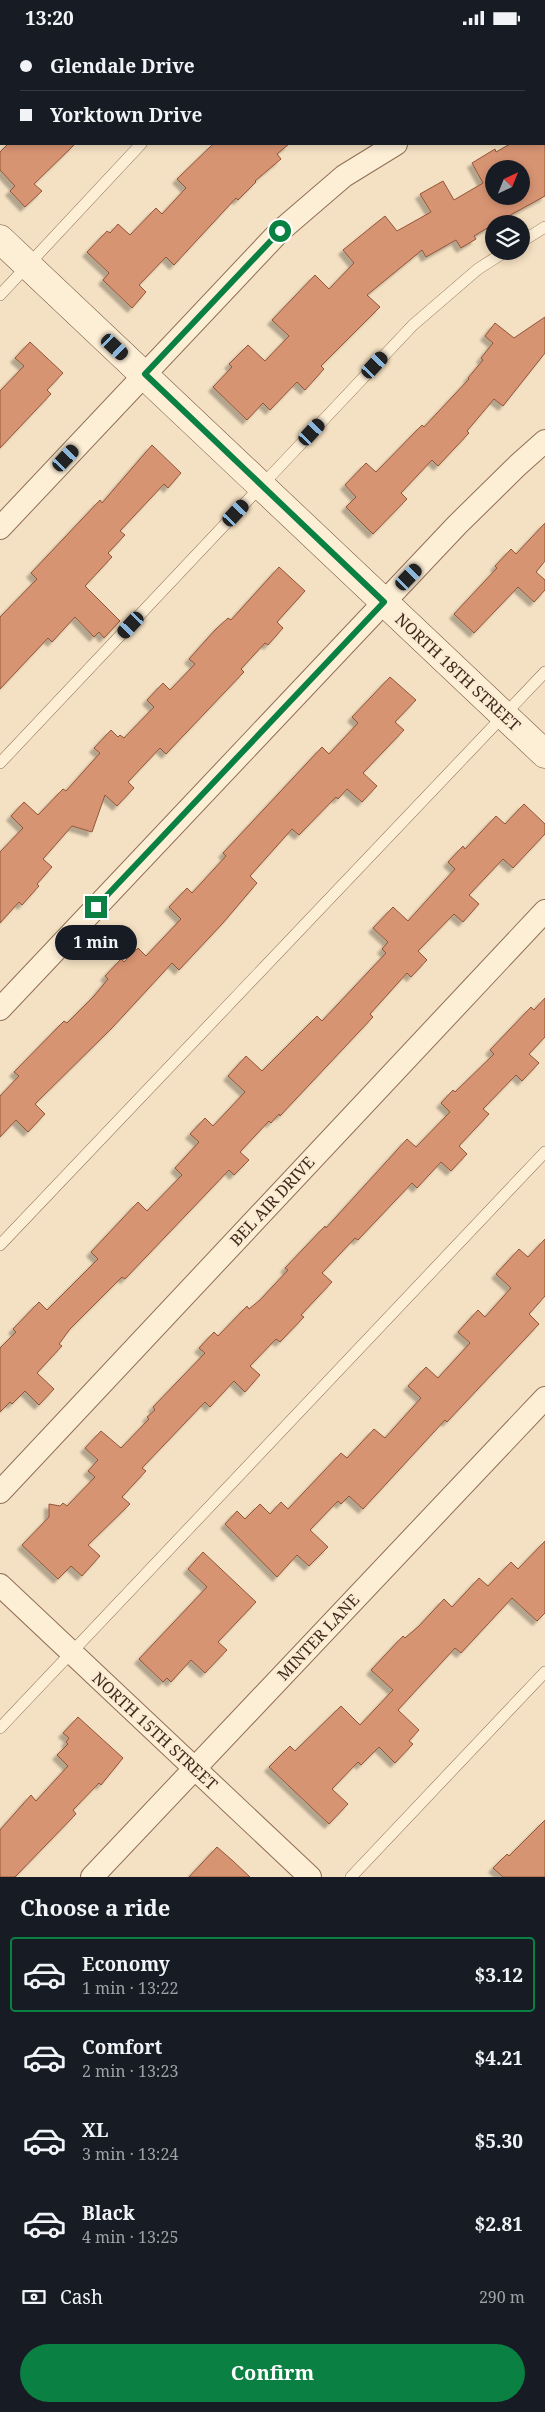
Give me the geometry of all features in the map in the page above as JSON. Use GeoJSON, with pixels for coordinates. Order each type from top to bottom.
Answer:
{"type":"FeatureCollection","features":[{"type":"Feature","properties":{"kind":"street"},"geometry":{"type":"LineString","coordinates":[[0,527],[280,231],[344,176],[394,145]]}},
{"type":"Feature","properties":{"kind":"street","name":"NORTH 18TH STREET"},"geometry":{"type":"LineString","coordinates":[[0,239],[545,754]]}},
{"type":"Feature","properties":{"kind":"street"},"geometry":{"type":"LineString","coordinates":[[0,1009],[384,602],[518,465],[545,441]]}},
{"type":"Feature","properties":{"kind":"street","name":"BEL AIR DRIVE"},"geometry":{"type":"LineString","coordinates":[[0,1492],[545,911]]}},
{"type":"Feature","properties":{"kind":"street","name":"MINTER LANE"},"geometry":{"type":"LineString","coordinates":[[92,1877],[545,1398]]}},
{"type":"Feature","properties":{"kind":"street","name":"NORTH 15TH STREET"},"geometry":{"type":"LineString","coordinates":[[0,1585],[310,1877]]}},
{"type":"Feature","properties":{"kind":"lane"},"geometry":{"type":"LineString","coordinates":[[0,295],[140,145]]}},
{"type":"Feature","properties":{"kind":"lane"},"geometry":{"type":"LineString","coordinates":[[530,236],[545,227]]}},
{"type":"Feature","properties":{"kind":"lane"},"geometry":{"type":"LineString","coordinates":[[0,763],[413,325],[478,269],[492,260]]}},
{"type":"Feature","properties":{"kind":"lane"},"geometry":{"type":"LineString","coordinates":[[0,1245],[545,672]]}},
{"type":"Feature","properties":{"kind":"lane"},"geometry":{"type":"LineString","coordinates":[[0,1728],[545,1152]]}},
{"type":"Feature","properties":{"kind":"lane"},"geometry":{"type":"LineString","coordinates":[[351,1877],[545,1672]]}},
{"type":"Feature","properties":{"kind":"building"},"geometry":{"type":"Polygon","coordinates":[[[7,145],[74,145],[34,184],[42,191],[25,207],[10,191],[15,186],[0,170],[0,152],[7,145]]]}},
{"type":"Feature","properties":{"kind":"building"},"geometry":{"type":"Polygon","coordinates":[[[212,145],[288,145],[277,154],[281,159],[255,181],[238,200],[236,198],[174,265],[166,257],[139,285],[146,292],[132,308],[103,280],[109,273],[87,252],[107,231],[110,233],[118,224],[130,235],[156,208],[162,214],[186,188],[177,179],[212,145]]]}},
{"type":"Feature","properties":{"kind":"building"},"geometry":{"type":"Polygon","coordinates":[[[508,145],[545,145],[545,196],[530,204],[530,160],[485,160],[485,205],[529,205],[510,215],[485,215],[485,229],[474,236],[476,239],[461,248],[456,240],[426,257],[422,250],[367,295],[380,307],[321,366],[324,369],[305,390],[297,382],[270,410],[263,403],[247,420],[213,387],[232,367],[229,364],[248,345],[265,361],[289,336],[272,320],[315,275],[329,289],[354,263],[343,250],[385,216],[397,231],[431,212],[420,194],[443,181],[454,200],[483,183],[472,163],[495,149],[496,152],[508,145]]]}},
{"type":"Feature","properties":{"kind":"building"},"geometry":{"type":"Polygon","coordinates":[[[545,317],[545,353],[503,406],[494,399],[467,431],[469,433],[438,466],[432,460],[401,493],[407,499],[373,534],[346,507],[356,497],[345,485],[366,463],[376,472],[422,425],[424,427],[469,379],[483,360],[481,358],[493,343],[485,336],[495,323],[514,338],[545,317]]]}},
{"type":"Feature","properties":{"kind":"building"},"geometry":{"type":"Polygon","coordinates":[[[30,342],[63,373],[47,390],[51,394],[0,448],[0,391],[24,366],[15,358],[30,342]]]}},
{"type":"Feature","properties":{"kind":"building"},"geometry":{"type":"Polygon","coordinates":[[[152,445],[181,473],[168,488],[164,484],[120,531],[125,535],[108,553],[112,557],[85,586],[120,621],[104,638],[99,632],[94,637],[75,617],[52,642],[48,638],[0,689],[0,617],[37,579],[31,573],[100,500],[102,503],[152,445]]]}},
{"type":"Feature","properties":{"kind":"building"},"geometry":{"type":"Polygon","coordinates":[[[545,523],[545,561],[536,572],[545,580],[545,590],[534,602],[518,587],[474,633],[454,614],[497,568],[495,566],[511,549],[516,554],[545,523]]]}},
{"type":"Feature","properties":{"kind":"building"},"geometry":{"type":"Polygon","coordinates":[[[279,567],[305,591],[277,622],[283,628],[268,645],[265,643],[241,669],[244,672],[166,754],[160,748],[128,782],[134,788],[117,806],[105,795],[92,832],[72,826],[43,859],[52,867],[37,884],[39,886],[22,905],[19,902],[0,923],[0,852],[23,828],[11,816],[24,802],[38,815],[63,789],[66,791],[100,753],[94,748],[111,730],[118,737],[120,735],[124,738],[154,707],[147,700],[163,683],[170,690],[195,664],[189,659],[215,630],[228,618],[231,620],[279,567]]]}},
{"type":"Feature","properties":{"kind":"building"},"geometry":{"type":"Polygon","coordinates":[[[390,677],[416,700],[395,722],[404,730],[363,773],[377,786],[362,802],[347,789],[338,799],[336,797],[299,835],[292,829],[250,876],[257,883],[223,923],[179,970],[172,963],[112,1028],[35,1104],[45,1114],[28,1132],[16,1120],[0,1137],[0,1096],[19,1076],[14,1072],[64,1021],[67,1023],[94,996],[108,979],[105,976],[121,959],[124,962],[138,948],[146,956],[181,919],[169,907],[187,888],[192,893],[226,856],[223,853],[322,747],[329,754],[358,723],[352,717],[390,677]]]}},
{"type":"Feature","properties":{"kind":"building"},"geometry":{"type":"Polygon","coordinates":[[[524,804],[545,824],[545,834],[513,868],[503,859],[469,895],[479,904],[463,922],[454,914],[418,951],[427,960],[411,977],[407,973],[370,1014],[373,1017],[280,1116],[279,1114],[271,1123],[269,1121],[240,1152],[249,1160],[234,1175],[229,1170],[125,1279],[122,1277],[70,1329],[59,1344],[62,1346],[37,1373],[54,1389],[39,1405],[25,1391],[12,1404],[10,1402],[0,1412],[0,1348],[16,1332],[13,1329],[39,1302],[47,1310],[98,1259],[91,1252],[138,1202],[147,1211],[182,1175],[175,1168],[199,1142],[190,1134],[205,1118],[213,1126],[245,1092],[228,1076],[246,1056],[262,1071],[317,1016],[322,1021],[386,953],[382,949],[388,942],[373,928],[393,907],[408,921],[455,869],[448,862],[463,846],[465,849],[496,816],[505,824],[524,804]]]}},
{"type":"Feature","properties":{"kind":"building"},"geometry":{"type":"Polygon","coordinates":[[[545,998],[545,1037],[529,1054],[539,1063],[522,1081],[516,1075],[483,1109],[489,1114],[459,1146],[467,1154],[451,1171],[441,1162],[417,1188],[412,1183],[358,1240],[355,1238],[322,1273],[332,1282],[301,1315],[304,1317],[280,1342],[276,1339],[250,1366],[260,1375],[245,1392],[234,1381],[210,1407],[205,1402],[142,1468],[146,1471],[122,1497],[130,1504],[88,1545],[100,1556],[82,1576],[71,1566],[58,1579],[22,1545],[49,1517],[49,1504],[60,1506],[63,1503],[67,1506],[95,1477],[88,1471],[98,1460],[85,1448],[101,1431],[121,1448],[149,1419],[147,1417],[155,1410],[153,1407],[205,1353],[199,1348],[214,1332],[218,1336],[247,1306],[249,1309],[260,1300],[288,1270],[285,1268],[325,1226],[326,1228],[407,1139],[416,1147],[450,1112],[441,1103],[494,1054],[490,1050],[531,1007],[534,1010],[545,998]]]}},
{"type":"Feature","properties":{"kind":"building"},"geometry":{"type":"Polygon","coordinates":[[[545,1239],[545,1296],[529,1314],[539,1324],[447,1422],[445,1420],[363,1509],[349,1496],[341,1504],[338,1501],[310,1530],[328,1547],[309,1566],[297,1555],[277,1577],[225,1524],[237,1511],[245,1519],[260,1504],[270,1514],[281,1502],[288,1509],[341,1453],[347,1458],[374,1429],[385,1438],[421,1398],[408,1386],[426,1367],[438,1378],[470,1343],[458,1332],[478,1310],[485,1317],[511,1288],[496,1274],[519,1249],[528,1257],[545,1239]]]}},
{"type":"Feature","properties":{"kind":"building"},"geometry":{"type":"Polygon","coordinates":[[[545,1541],[545,1613],[537,1621],[512,1598],[461,1653],[455,1648],[398,1710],[419,1730],[409,1741],[413,1744],[395,1763],[379,1747],[361,1765],[358,1762],[332,1789],[348,1804],[329,1824],[269,1767],[290,1746],[295,1751],[341,1706],[360,1725],[393,1690],[371,1670],[403,1636],[405,1638],[419,1626],[444,1599],[452,1607],[479,1578],[488,1586],[511,1562],[518,1569],[545,1541]]]}},
{"type":"Feature","properties":{"kind":"building"},"geometry":{"type":"Polygon","coordinates":[[[203,1552],[256,1602],[218,1642],[227,1650],[205,1673],[191,1660],[171,1682],[167,1678],[163,1682],[139,1659],[207,1587],[188,1569],[203,1552]]]}},
{"type":"Feature","properties":{"kind":"building"},"geometry":{"type":"Polygon","coordinates":[[[78,1717],[123,1758],[101,1785],[99,1783],[73,1810],[76,1814],[15,1877],[0,1877],[0,1830],[31,1795],[36,1801],[68,1766],[57,1755],[68,1744],[66,1742],[69,1738],[63,1733],[78,1717]]]}},
{"type":"Feature","properties":{"kind":"building"},"geometry":{"type":"Polygon","coordinates":[[[545,1820],[545,1877],[503,1877],[493,1868],[507,1854],[509,1856],[545,1820]]]}},
{"type":"Feature","properties":{"kind":"building"},"geometry":{"type":"Polygon","coordinates":[[[217,1847],[233,1861],[250,1877],[189,1877],[217,1847]]]}},
{"type":"Feature","properties":{"kind":"route"},"geometry":{"type":"LineString","coordinates":[[96,907],[384,602],[145,374],[280,231]]}}]}
